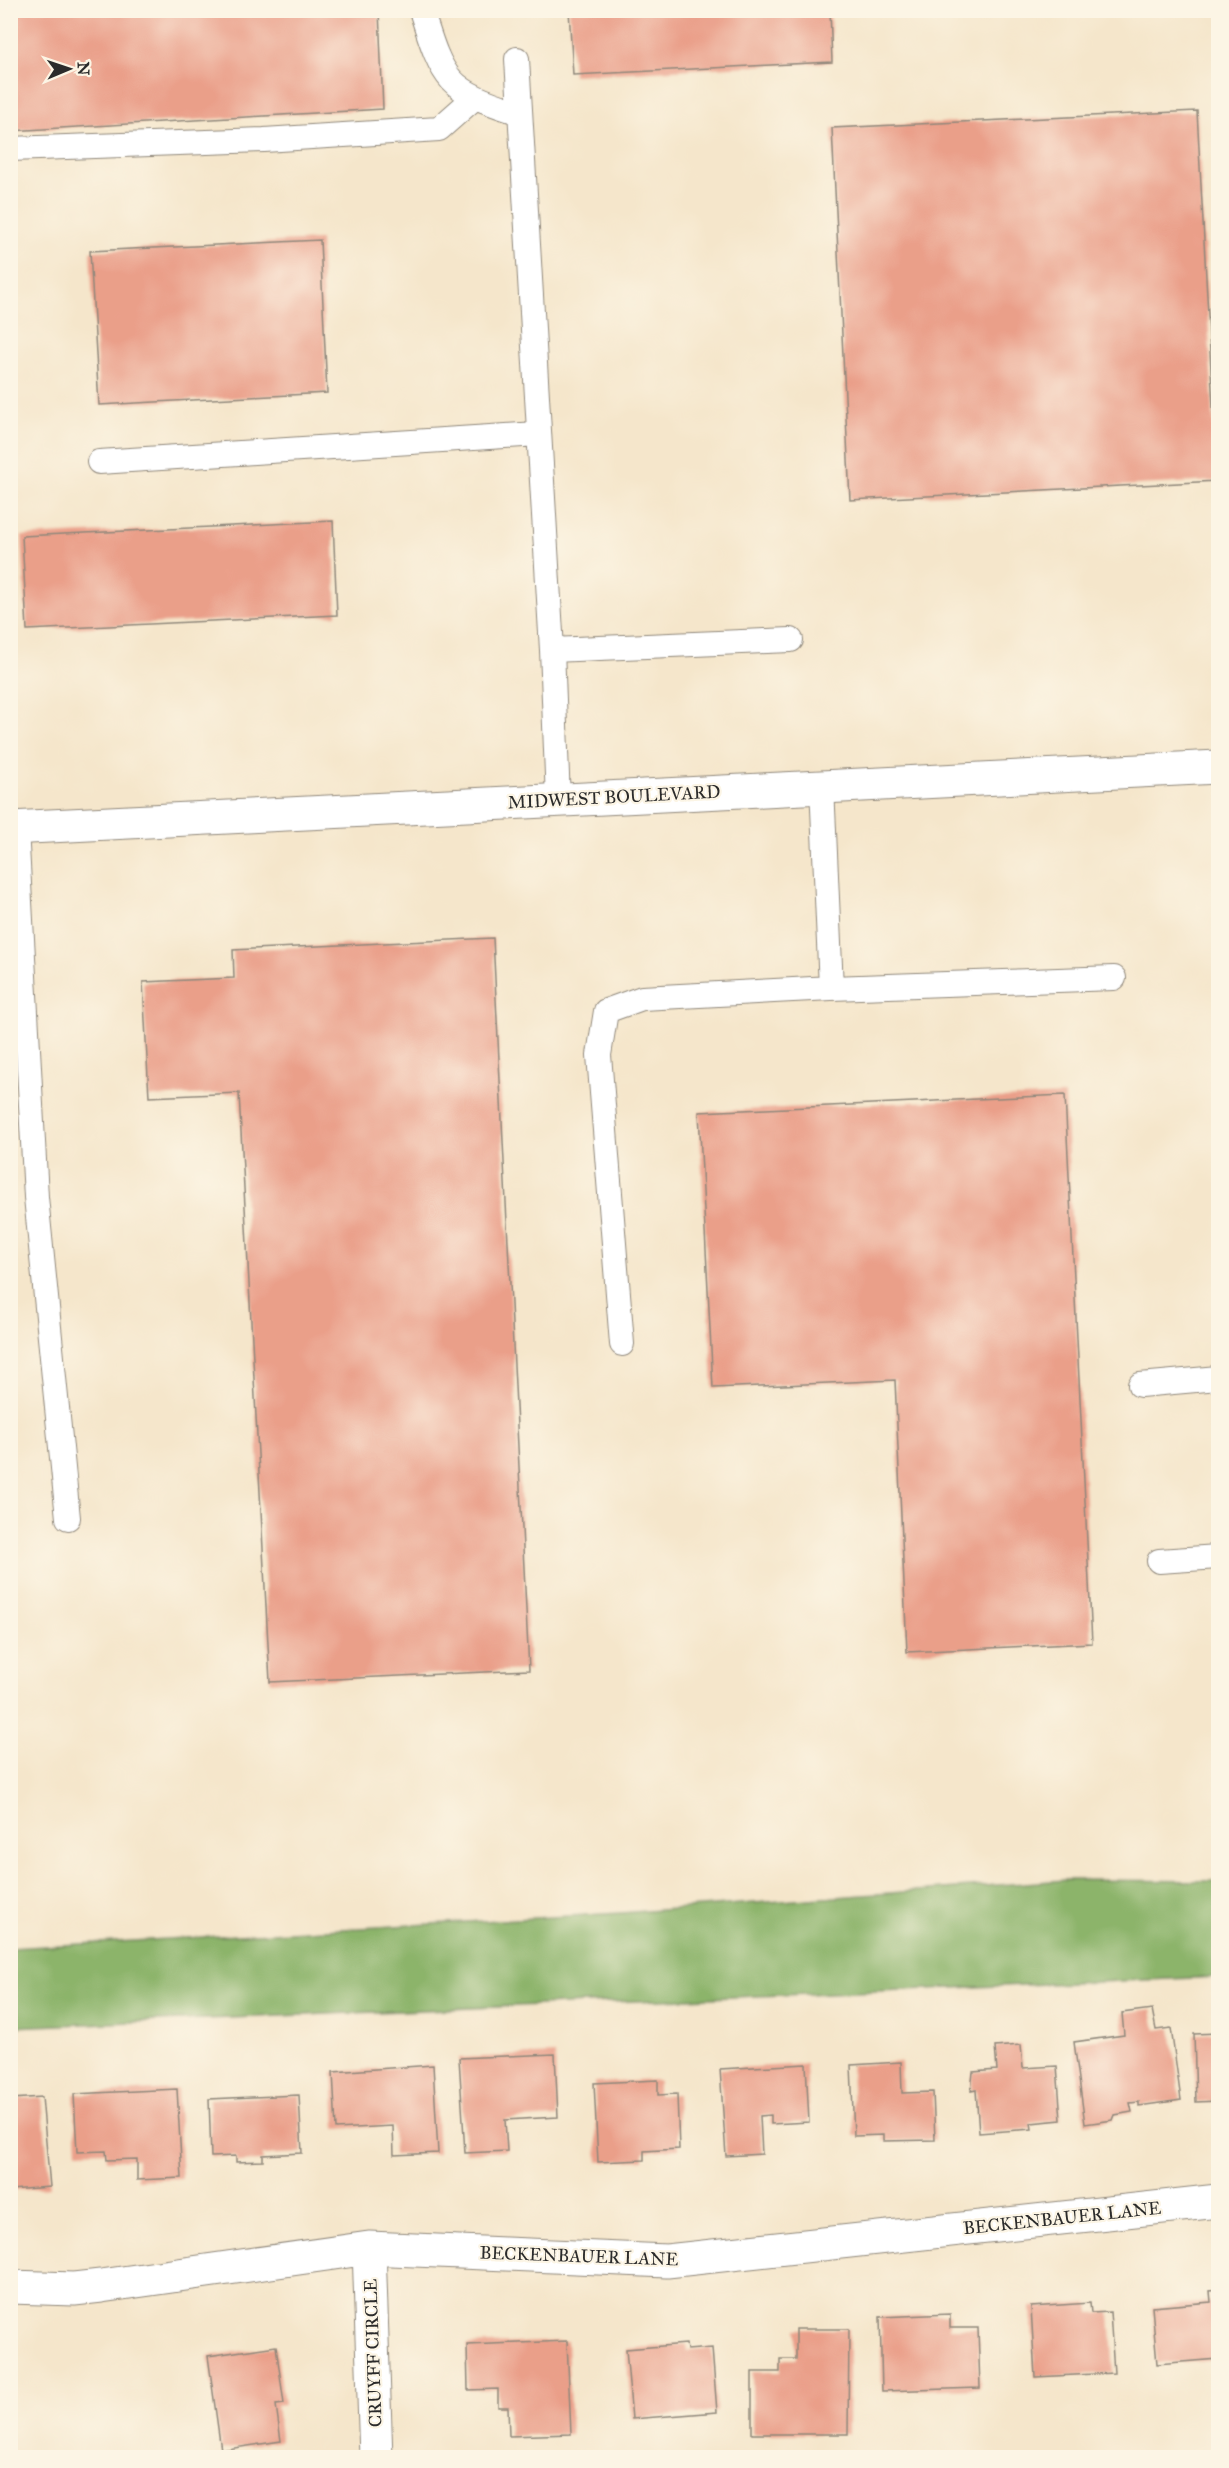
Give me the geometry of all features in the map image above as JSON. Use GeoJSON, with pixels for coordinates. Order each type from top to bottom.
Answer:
{"type":"FeatureCollection","features":[{"type":"Feature","properties":{"kind":"street","name":"MIDWEST BOULEVARD"},"geometry":{"type":"LineString","coordinates":[[14,828],[1218,767]]}},
{"type":"Feature","properties":{"kind":"street","name":"BECKENBAUER LANE"},"geometry":{"type":"LineString","coordinates":[[10,2287],[74,2289],[369,2248],[668,2261],[1218,2201]]}},
{"type":"Feature","properties":{"kind":"street","name":"CRUYFF CIRCLE"},"geometry":{"type":"LineString","coordinates":[[369,2248],[376,2457]]}},
{"type":"Feature","properties":{"kind":"lane"},"geometry":{"type":"LineString","coordinates":[[421,10],[432,46],[447,78],[474,98],[519,113]]}},
{"type":"Feature","properties":{"kind":"lane"},"geometry":{"type":"LineString","coordinates":[[517,58],[552,650],[558,800]]}},
{"type":"Feature","properties":{"kind":"lane"},"geometry":{"type":"LineString","coordinates":[[10,149],[264,140],[439,129],[474,98]]}},
{"type":"Feature","properties":{"kind":"lane"},"geometry":{"type":"LineString","coordinates":[[99,462],[538,435]]}},
{"type":"Feature","properties":{"kind":"lane"},"geometry":{"type":"LineString","coordinates":[[552,650],[791,640]]}},
{"type":"Feature","properties":{"kind":"lane"},"geometry":{"type":"LineString","coordinates":[[822,786],[831,988]]}},
{"type":"Feature","properties":{"kind":"lane"},"geometry":{"type":"LineString","coordinates":[[14,828],[36,1197],[68,1518]]}},
{"type":"Feature","properties":{"kind":"lane"},"geometry":{"type":"LineString","coordinates":[[622,1344],[599,1055],[606,1011],[642,998],[831,988],[1114,978]]}},
{"type":"Feature","properties":{"kind":"lane"},"geometry":{"type":"LineString","coordinates":[[1140,1385],[1218,1378]]}},
{"type":"Feature","properties":{"kind":"lane"},"geometry":{"type":"LineString","coordinates":[[1159,1561],[1218,1557]]}},
{"type":"Feature","properties":{"kind":"green space"},"geometry":{"type":"Polygon","coordinates":[[[1065,1880],[1218,1881],[1218,1977],[11,2027],[11,1948],[621,1913],[1065,1880]]]}},
{"type":"Feature","properties":{"kind":"building"},"geometry":{"type":"Polygon","coordinates":[[[10,10],[379,10],[383,109],[10,131],[10,10]]]}},
{"type":"Feature","properties":{"kind":"building"},"geometry":{"type":"Polygon","coordinates":[[[569,10],[830,10],[832,62],[573,75],[569,10]]]}},
{"type":"Feature","properties":{"kind":"building"},"geometry":{"type":"Polygon","coordinates":[[[1197,111],[1217,481],[850,500],[832,128],[1197,111]]]}},
{"type":"Feature","properties":{"kind":"building"},"geometry":{"type":"Polygon","coordinates":[[[320,240],[327,393],[99,405],[90,251],[320,240]]]}},
{"type":"Feature","properties":{"kind":"building"},"geometry":{"type":"Polygon","coordinates":[[[333,521],[337,615],[27,630],[22,536],[333,521]]]}},
{"type":"Feature","properties":{"kind":"building"},"geometry":{"type":"Polygon","coordinates":[[[493,938],[529,1670],[270,1682],[239,1093],[149,1097],[143,982],[234,978],[233,950],[493,938]]]}},
{"type":"Feature","properties":{"kind":"building"},"geometry":{"type":"Polygon","coordinates":[[[1065,1095],[1092,1643],[907,1652],[895,1380],[713,1388],[699,1112],[1065,1095]]]}},
{"type":"Feature","properties":{"kind":"building"},"geometry":{"type":"Polygon","coordinates":[[[1152,2009],[1156,2030],[1171,2028],[1181,2100],[1139,2106],[1139,2102],[1130,2103],[1132,2112],[1115,2115],[1113,2120],[1085,2124],[1074,2042],[1124,2035],[1122,2013],[1152,2009]]]}},
{"type":"Feature","properties":{"kind":"building"},"geometry":{"type":"Polygon","coordinates":[[[1218,2033],[1218,2101],[1196,2102],[1194,2034],[1218,2033]]]}},
{"type":"Feature","properties":{"kind":"building"},"geometry":{"type":"Polygon","coordinates":[[[1021,2045],[1023,2068],[1057,2066],[1061,2120],[1031,2123],[1032,2129],[979,2133],[976,2090],[971,2091],[973,2072],[997,2070],[995,2047],[1021,2045]]]}},
{"type":"Feature","properties":{"kind":"building"},"geometry":{"type":"Polygon","coordinates":[[[555,2054],[558,2117],[505,2120],[507,2151],[465,2153],[459,2058],[555,2054]]]}},
{"type":"Feature","properties":{"kind":"building"},"geometry":{"type":"Polygon","coordinates":[[[901,2062],[902,2093],[933,2092],[935,2140],[883,2141],[883,2135],[854,2136],[851,2065],[901,2062]]]}},
{"type":"Feature","properties":{"kind":"building"},"geometry":{"type":"Polygon","coordinates":[[[806,2064],[809,2122],[771,2124],[771,2115],[760,2116],[762,2154],[726,2156],[720,2069],[806,2064]]]}},
{"type":"Feature","properties":{"kind":"building"},"geometry":{"type":"Polygon","coordinates":[[[433,2065],[438,2153],[394,2155],[393,2126],[336,2129],[333,2072],[433,2065]]]}},
{"type":"Feature","properties":{"kind":"building"},"geometry":{"type":"Polygon","coordinates":[[[658,2080],[658,2095],[677,2094],[679,2149],[644,2151],[644,2160],[598,2162],[594,2083],[658,2080]]]}},
{"type":"Feature","properties":{"kind":"building"},"geometry":{"type":"Polygon","coordinates":[[[177,2089],[182,2178],[137,2180],[137,2159],[107,2160],[106,2151],[77,2152],[74,2094],[177,2089]]]}},
{"type":"Feature","properties":{"kind":"building"},"geometry":{"type":"Polygon","coordinates":[[[299,2095],[302,2153],[263,2155],[263,2161],[236,2162],[236,2156],[211,2157],[209,2099],[299,2095]]]}},
{"type":"Feature","properties":{"kind":"building"},"geometry":{"type":"Polygon","coordinates":[[[42,2097],[50,2187],[10,2190],[11,2099],[42,2097]]]}},
{"type":"Feature","properties":{"kind":"building"},"geometry":{"type":"Polygon","coordinates":[[[1218,2290],[1218,2359],[1157,2364],[1152,2307],[1211,2302],[1210,2291],[1218,2290]]]}},
{"type":"Feature","properties":{"kind":"building"},"geometry":{"type":"Polygon","coordinates":[[[1090,2303],[1091,2313],[1110,2312],[1114,2373],[1035,2377],[1031,2307],[1090,2303]]]}},
{"type":"Feature","properties":{"kind":"building"},"geometry":{"type":"Polygon","coordinates":[[[950,2314],[950,2328],[978,2328],[980,2388],[882,2391],[880,2317],[950,2314]]]}},
{"type":"Feature","properties":{"kind":"building"},"geometry":{"type":"Polygon","coordinates":[[[796,2329],[849,2329],[848,2434],[752,2434],[752,2372],[780,2372],[780,2359],[796,2359],[796,2329]]]}},
{"type":"Feature","properties":{"kind":"building"},"geometry":{"type":"Polygon","coordinates":[[[567,2341],[571,2434],[509,2436],[508,2407],[498,2407],[498,2389],[468,2390],[467,2345],[567,2341]]]}},
{"type":"Feature","properties":{"kind":"building"},"geometry":{"type":"Polygon","coordinates":[[[686,2344],[687,2350],[712,2348],[717,2412],[632,2419],[626,2349],[686,2344]]]}},
{"type":"Feature","properties":{"kind":"building"},"geometry":{"type":"Polygon","coordinates":[[[276,2346],[284,2404],[276,2405],[281,2441],[221,2450],[208,2356],[276,2346]]]}}]}
